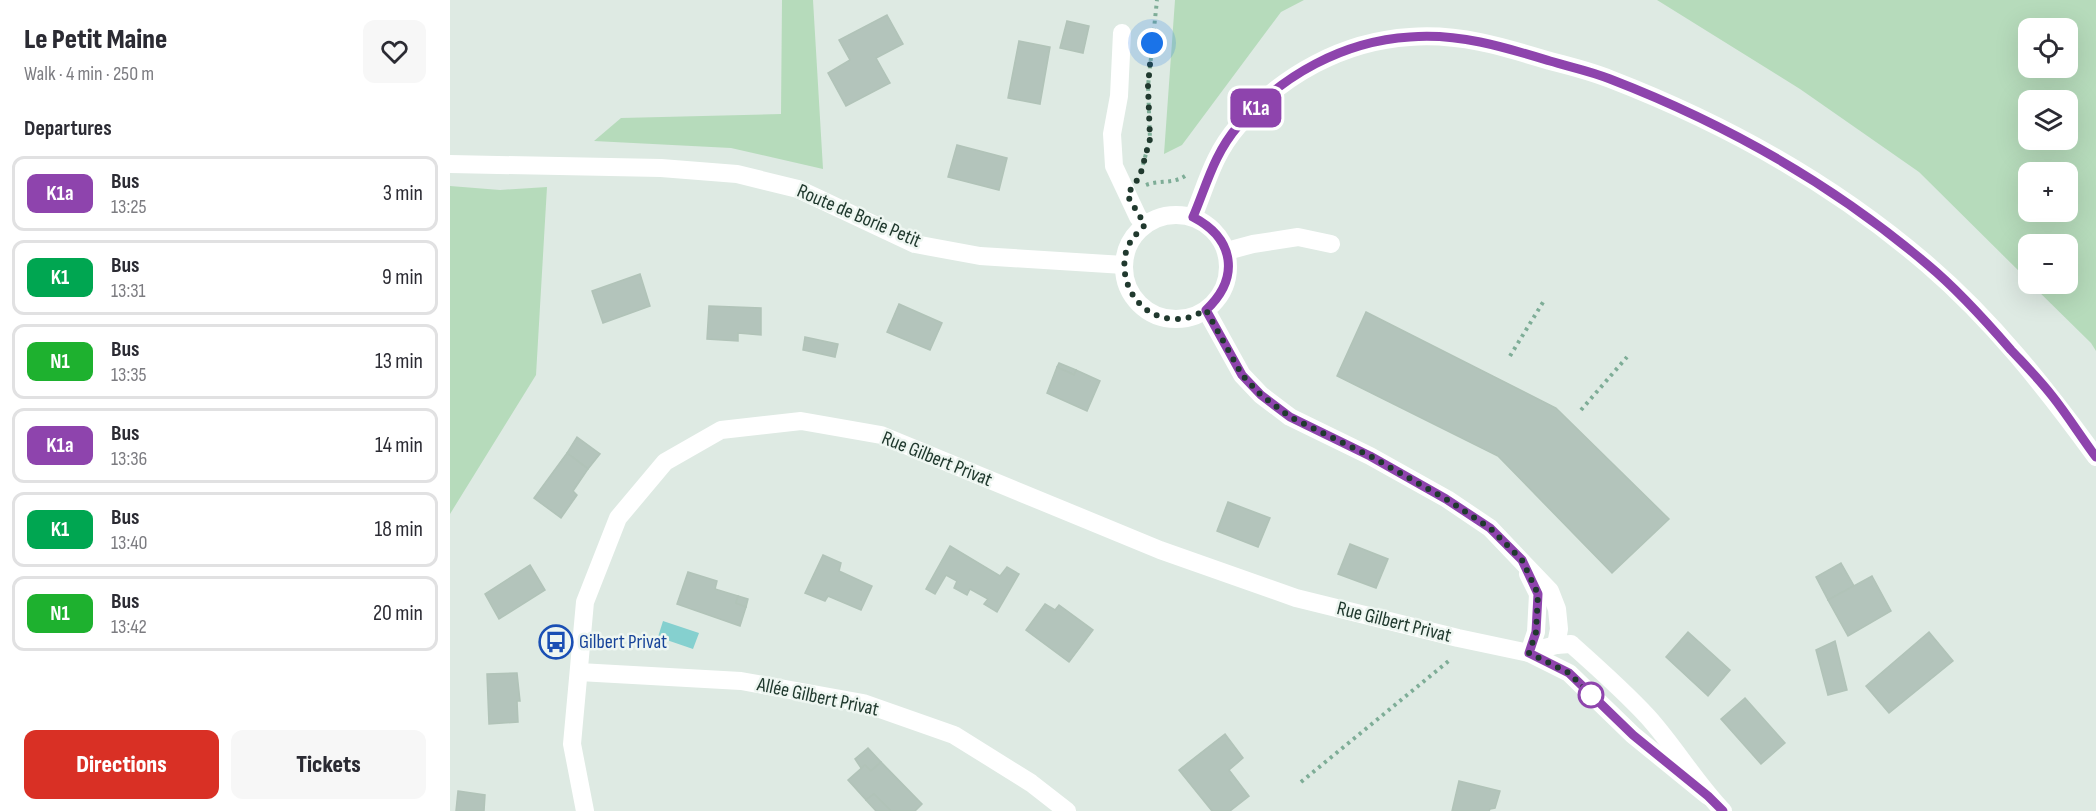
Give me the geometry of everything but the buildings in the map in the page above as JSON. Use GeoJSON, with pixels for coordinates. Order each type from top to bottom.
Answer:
{"type":"FeatureCollection","features":[{"type":"Feature","properties":{"kind":"street"},"geometry":{"type":"LineString","coordinates":[[1122,33],[1119,96],[1112,134],[1114,166],[1127,195],[1145,225]]}},
{"type":"Feature","properties":{"kind":"street"},"geometry":{"type":"LineString","coordinates":[[1193,217],[1207,177],[1217,157],[1238,126],[1263,101],[1301,71],[1340,52],[1370,42],[1411,37],[1451,37],[1497,45],[1607,78],[1682,109],[1762,150],[1820,184],[1928,265],[1979,314],[2052,395],[2096,457]]}},
{"type":"Feature","properties":{"kind":"street","name":"Route de Borie Petit"},"geometry":{"type":"LineString","coordinates":[[450,164],[661,168],[737,174],[798,189],[915,244],[980,256],[1124,265]]}},
{"type":"Feature","properties":{"kind":"street"},"geometry":{"type":"LineString","coordinates":[[1168,215],[1193,217],[1208,225],[1220,237],[1227,251],[1229,268],[1226,285],[1218,299],[1206,310],[1191,317],[1174,319],[1158,316],[1144,308],[1133,296],[1126,281],[1124,265],[1130,243],[1145,225],[1168,215]]}},
{"type":"Feature","properties":{"kind":"street"},"geometry":{"type":"LineString","coordinates":[[1227,251],[1253,244],[1298,237],[1331,244]]}},
{"type":"Feature","properties":{"kind":"street"},"geometry":{"type":"LineString","coordinates":[[1206,310],[1242,375],[1261,395],[1290,417],[1370,456],[1446,499],[1490,528],[1550,591],[1557,609],[1559,629],[1556,645]]}},
{"type":"Feature","properties":{"kind":"street","name":"Rue Gilbert Privat"},"geometry":{"type":"LineString","coordinates":[[585,811],[572,744],[585,602],[618,518],[665,462],[721,430],[801,421],[881,435],[1160,550],[1296,598],[1529,653]]}},
{"type":"Feature","properties":{"kind":"street"},"geometry":{"type":"LineString","coordinates":[[1522,560],[1538,594],[1536,632],[1529,653]]}},
{"type":"Feature","properties":{"kind":"street"},"geometry":{"type":"LineString","coordinates":[[1529,653],[1556,645],[1572,644],[1607,675],[1650,719],[1708,796]]}},
{"type":"Feature","properties":{"kind":"street"},"geometry":{"type":"LineString","coordinates":[[1529,653],[1569,673],[1633,735],[1723,811]]}},
{"type":"Feature","properties":{"kind":"street","name":"Allée Gilbert Privat"},"geometry":{"type":"LineString","coordinates":[[579,672],[741,681],[863,703],[954,735],[1031,783],[1067,811]]}},
{"type":"Feature","properties":{"kind":"path"},"geometry":{"type":"LineString","coordinates":[[1127,195],[1140,176],[1150,139],[1148,86],[1157,0]]}},
{"type":"Feature","properties":{"kind":"path"},"geometry":{"type":"LineString","coordinates":[[1127,195],[1153,183],[1172,182],[1187,174]]}},
{"type":"Feature","properties":{"kind":"path"},"geometry":{"type":"LineString","coordinates":[[1510,356],[1545,299]]}},
{"type":"Feature","properties":{"kind":"path"},"geometry":{"type":"LineString","coordinates":[[1581,410],[1627,357]]}},
{"type":"Feature","properties":{"kind":"path"},"geometry":{"type":"LineString","coordinates":[[1301,782],[1452,658],[1458,638]]}},
{"type":"Feature","properties":{"kind":"green space"},"geometry":{"type":"Polygon","coordinates":[[[782,0],[813,0],[823,169],[731,148],[594,141],[621,118],[781,114],[782,0]]]}},
{"type":"Feature","properties":{"kind":"green space"},"geometry":{"type":"Polygon","coordinates":[[[1175,0],[1304,0],[1281,12],[1182,145],[1164,154],[1175,0]]]}},
{"type":"Feature","properties":{"kind":"green space"},"geometry":{"type":"Polygon","coordinates":[[[1657,0],[2096,0],[2096,351],[2091,343],[2041,294],[2078,294],[2078,234],[2018,234],[2018,270],[1919,172],[1800,89],[1657,0]]]}},
{"type":"Feature","properties":{"kind":"green space"},"geometry":{"type":"Polygon","coordinates":[[[450,186],[500,190],[547,187],[536,375],[450,514],[450,186]]]}},
{"type":"Feature","properties":{"kind":"water"},"geometry":{"type":"Polygon","coordinates":[[[663,621],[699,633],[693,649],[658,637],[663,621]]]}},
{"type":"Feature","properties":{"kind":"bus line","name":"K1a"},"geometry":{"type":"LineString","coordinates":[[1723,811],[1633,735],[1569,673],[1529,653],[1536,632],[1538,594],[1522,560],[1490,528],[1446,499],[1370,456],[1290,417],[1261,395],[1242,375],[1206,310],[1218,299],[1226,285],[1229,268],[1227,251],[1220,237],[1208,225],[1193,217],[1207,177],[1217,157],[1238,126],[1263,101],[1301,71],[1340,52],[1370,42],[1390,39],[1451,37],[1497,45],[1607,78],[1682,109],[1762,150],[1820,184],[1875,223],[1928,265],[1979,314],[2052,395],[2096,457]]}},
{"type":"Feature","properties":{"kind":"place","name":"Gilbert Privat"},"geometry":{"type":"Point","coordinates":[556,642]}},
{"type":"Feature","properties":{"kind":"route"},"geometry":{"type":"LineString","coordinates":[[1152,43],[1148,86],[1150,139],[1140,176],[1127,195],[1138,217],[1145,225],[1134,236],[1127,250],[1124,265],[1126,281],[1133,296],[1144,308],[1158,316],[1174,319],[1191,317],[1206,310],[1242,375],[1261,395],[1290,417],[1370,456],[1446,499],[1490,528],[1522,560],[1538,594],[1536,632],[1529,653],[1569,673],[1591,695]]}}]}
